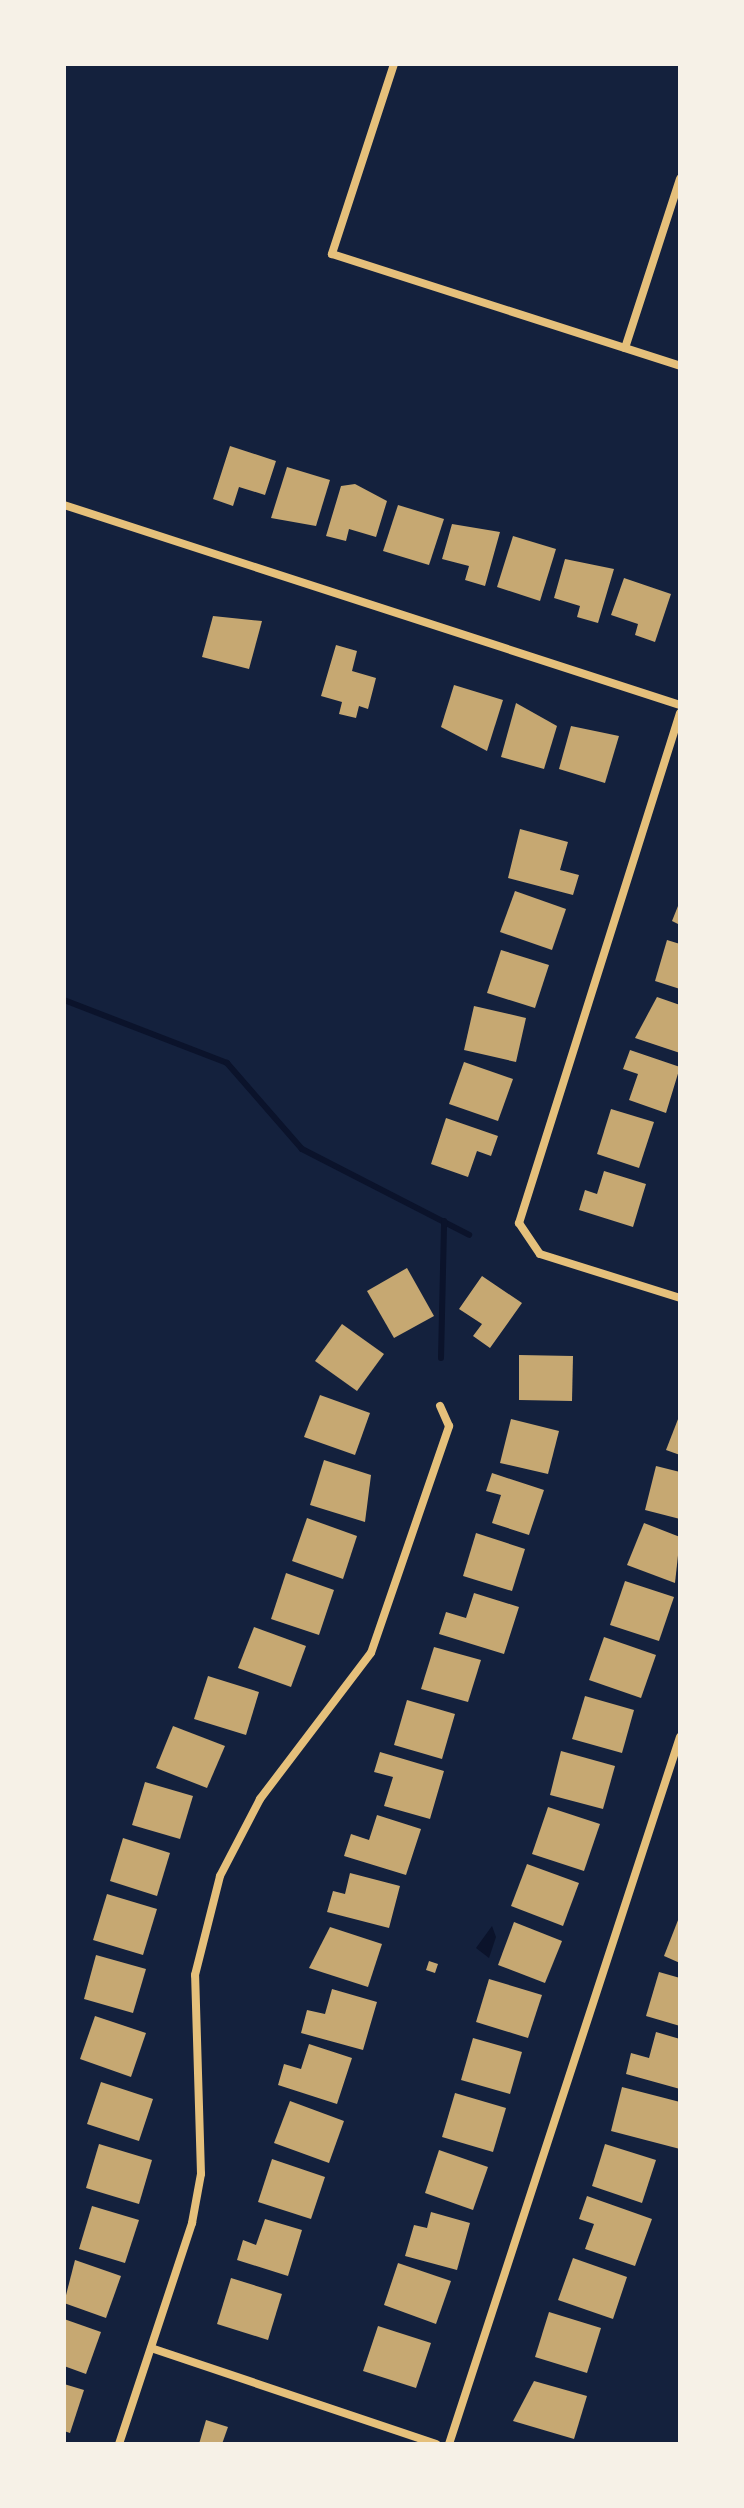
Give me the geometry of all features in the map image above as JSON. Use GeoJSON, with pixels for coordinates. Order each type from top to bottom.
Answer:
{"type":"FeatureCollection","features":[{"type":"Feature","properties":{"kind":"street"},"geometry":{"type":"LineString","coordinates":[[394,64],[332,254],[680,366]]}},
{"type":"Feature","properties":{"kind":"street"},"geometry":{"type":"LineString","coordinates":[[625,348],[680,179]]}},
{"type":"Feature","properties":{"kind":"street"},"geometry":{"type":"LineString","coordinates":[[64,505],[680,705]]}},
{"type":"Feature","properties":{"kind":"street"},"geometry":{"type":"LineString","coordinates":[[680,713],[519,1223],[540,1254],[680,1298]]}},
{"type":"Feature","properties":{"kind":"street"},"geometry":{"type":"LineString","coordinates":[[119,2444],[151,2348],[201,2174],[195,1975],[220,1876],[260,1799],[371,1653],[449,1426],[440,1406]]}},
{"type":"Feature","properties":{"kind":"street"},"geometry":{"type":"LineString","coordinates":[[449,2444],[680,1737]]}},
{"type":"Feature","properties":{"kind":"street"},"geometry":{"type":"LineString","coordinates":[[151,2348],[436,2444]]}},
{"type":"Feature","properties":{"kind":"water"},"geometry":{"type":"Polygon","coordinates":[[[492,1926],[496,1937],[489,1958],[476,1948],[492,1926]]]}},
{"type":"Feature","properties":{"kind":"building"},"geometry":{"type":"Polygon","coordinates":[[[230,446],[276,461],[265,495],[239,487],[233,506],[213,499],[230,446]]]}},
{"type":"Feature","properties":{"kind":"building"},"geometry":{"type":"Polygon","coordinates":[[[287,467],[330,480],[316,526],[271,518],[287,467]]]}},
{"type":"Feature","properties":{"kind":"building"},"geometry":{"type":"Polygon","coordinates":[[[355,484],[387,501],[376,537],[349,529],[346,541],[326,536],[341,486],[355,484]]]}},
{"type":"Feature","properties":{"kind":"building"},"geometry":{"type":"Polygon","coordinates":[[[398,505],[444,519],[429,565],[383,551],[398,505]]]}},
{"type":"Feature","properties":{"kind":"building"},"geometry":{"type":"Polygon","coordinates":[[[452,524],[500,532],[485,586],[465,580],[469,566],[442,559],[452,524]]]}},
{"type":"Feature","properties":{"kind":"building"},"geometry":{"type":"Polygon","coordinates":[[[513,536],[556,549],[540,601],[497,587],[513,536]]]}},
{"type":"Feature","properties":{"kind":"building"},"geometry":{"type":"Polygon","coordinates":[[[565,559],[614,569],[598,623],[577,617],[580,606],[554,598],[565,559]]]}},
{"type":"Feature","properties":{"kind":"building"},"geometry":{"type":"Polygon","coordinates":[[[624,578],[671,594],[655,642],[635,635],[638,624],[611,615],[624,578]]]}},
{"type":"Feature","properties":{"kind":"building"},"geometry":{"type":"Polygon","coordinates":[[[213,616],[262,621],[249,669],[202,657],[213,616]]]}},
{"type":"Feature","properties":{"kind":"building"},"geometry":{"type":"Polygon","coordinates":[[[336,645],[357,651],[352,671],[376,678],[368,709],[359,706],[356,718],[339,714],[342,702],[321,696],[336,645]]]}},
{"type":"Feature","properties":{"kind":"building"},"geometry":{"type":"Polygon","coordinates":[[[454,685],[503,700],[487,751],[441,727],[454,685]]]}},
{"type":"Feature","properties":{"kind":"building"},"geometry":{"type":"Polygon","coordinates":[[[516,703],[557,726],[544,769],[501,757],[516,703]]]}},
{"type":"Feature","properties":{"kind":"building"},"geometry":{"type":"Polygon","coordinates":[[[571,726],[619,736],[605,783],[559,769],[571,726]]]}},
{"type":"Feature","properties":{"kind":"building"},"geometry":{"type":"Polygon","coordinates":[[[520,829],[568,842],[560,870],[579,875],[573,895],[508,878],[520,829]]]}},
{"type":"Feature","properties":{"kind":"building"},"geometry":{"type":"Polygon","coordinates":[[[515,891],[566,909],[552,950],[500,932],[515,891]]]}},
{"type":"Feature","properties":{"kind":"building"},"geometry":{"type":"Polygon","coordinates":[[[680,901],[680,925],[672,921],[680,901]]]}},
{"type":"Feature","properties":{"kind":"building"},"geometry":{"type":"Polygon","coordinates":[[[667,940],[680,944],[680,989],[655,981],[667,940]]]}},
{"type":"Feature","properties":{"kind":"building"},"geometry":{"type":"Polygon","coordinates":[[[501,950],[549,965],[535,1008],[487,993],[501,950]]]}},
{"type":"Feature","properties":{"kind":"building"},"geometry":{"type":"Polygon","coordinates":[[[657,997],[680,1005],[680,1053],[635,1038],[657,997]]]}},
{"type":"Feature","properties":{"kind":"building"},"geometry":{"type":"Polygon","coordinates":[[[474,1006],[526,1018],[516,1062],[464,1050],[474,1006]]]}},
{"type":"Feature","properties":{"kind":"building"},"geometry":{"type":"Polygon","coordinates":[[[630,1050],[680,1067],[666,1113],[629,1100],[638,1074],[623,1069],[630,1050]]]}},
{"type":"Feature","properties":{"kind":"building"},"geometry":{"type":"Polygon","coordinates":[[[464,1062],[513,1079],[498,1121],[449,1104],[464,1062]]]}},
{"type":"Feature","properties":{"kind":"building"},"geometry":{"type":"Polygon","coordinates":[[[611,1109],[654,1122],[639,1168],[597,1154],[611,1109]]]}},
{"type":"Feature","properties":{"kind":"building"},"geometry":{"type":"Polygon","coordinates":[[[446,1118],[498,1136],[491,1156],[477,1151],[468,1177],[431,1164],[446,1118]]]}},
{"type":"Feature","properties":{"kind":"building"},"geometry":{"type":"Polygon","coordinates":[[[604,1171],[646,1184],[633,1227],[579,1210],[585,1190],[597,1194],[604,1171]]]}},
{"type":"Feature","properties":{"kind":"building"},"geometry":{"type":"Polygon","coordinates":[[[407,1268],[434,1316],[394,1338],[367,1291],[407,1268]]]}},
{"type":"Feature","properties":{"kind":"building"},"geometry":{"type":"Polygon","coordinates":[[[482,1276],[522,1303],[490,1348],[473,1336],[482,1324],[459,1309],[482,1276]]]}},
{"type":"Feature","properties":{"kind":"building"},"geometry":{"type":"Polygon","coordinates":[[[342,1324],[384,1354],[357,1391],[315,1361],[342,1324]]]}},
{"type":"Feature","properties":{"kind":"building"},"geometry":{"type":"Polygon","coordinates":[[[519,1355],[573,1356],[572,1401],[519,1400],[519,1355]]]}},
{"type":"Feature","properties":{"kind":"building"},"geometry":{"type":"Polygon","coordinates":[[[320,1395],[370,1413],[355,1455],[304,1437],[320,1395]]]}},
{"type":"Feature","properties":{"kind":"building"},"geometry":{"type":"Polygon","coordinates":[[[680,1414],[680,1455],[666,1450],[680,1414]]]}},
{"type":"Feature","properties":{"kind":"building"},"geometry":{"type":"Polygon","coordinates":[[[511,1419],[559,1431],[548,1474],[500,1463],[511,1419]]]}},
{"type":"Feature","properties":{"kind":"building"},"geometry":{"type":"Polygon","coordinates":[[[324,1460],[371,1475],[365,1522],[310,1505],[324,1460]]]}},
{"type":"Feature","properties":{"kind":"building"},"geometry":{"type":"Polygon","coordinates":[[[656,1466],[680,1472],[680,1519],[645,1510],[656,1466]]]}},
{"type":"Feature","properties":{"kind":"building"},"geometry":{"type":"Polygon","coordinates":[[[492,1473],[544,1490],[529,1535],[492,1523],[501,1495],[486,1491],[492,1473]]]}},
{"type":"Feature","properties":{"kind":"building"},"geometry":{"type":"Polygon","coordinates":[[[307,1518],[357,1536],[343,1579],[292,1561],[307,1518]]]}},
{"type":"Feature","properties":{"kind":"building"},"geometry":{"type":"Polygon","coordinates":[[[644,1523],[680,1537],[675,1583],[627,1565],[644,1523]]]}},
{"type":"Feature","properties":{"kind":"building"},"geometry":{"type":"Polygon","coordinates":[[[476,1533],[525,1549],[512,1591],[463,1576],[476,1533]]]}},
{"type":"Feature","properties":{"kind":"building"},"geometry":{"type":"Polygon","coordinates":[[[286,1573],[334,1590],[319,1635],[271,1619],[286,1573]]]}},
{"type":"Feature","properties":{"kind":"building"},"geometry":{"type":"Polygon","coordinates":[[[625,1581],[674,1597],[659,1641],[610,1625],[625,1581]]]}},
{"type":"Feature","properties":{"kind":"building"},"geometry":{"type":"Polygon","coordinates":[[[474,1593],[519,1607],[504,1654],[439,1634],[446,1612],[466,1618],[474,1593]]]}},
{"type":"Feature","properties":{"kind":"building"},"geometry":{"type":"Polygon","coordinates":[[[254,1627],[306,1646],[291,1687],[238,1668],[254,1627]]]}},
{"type":"Feature","properties":{"kind":"building"},"geometry":{"type":"Polygon","coordinates":[[[604,1637],[656,1655],[641,1698],[589,1680],[604,1637]]]}},
{"type":"Feature","properties":{"kind":"building"},"geometry":{"type":"Polygon","coordinates":[[[434,1647],[481,1660],[468,1702],[421,1689],[434,1647]]]}},
{"type":"Feature","properties":{"kind":"building"},"geometry":{"type":"Polygon","coordinates":[[[208,1676],[259,1692],[246,1735],[194,1719],[208,1676]]]}},
{"type":"Feature","properties":{"kind":"building"},"geometry":{"type":"Polygon","coordinates":[[[585,1696],[634,1710],[622,1753],[572,1739],[585,1696]]]}},
{"type":"Feature","properties":{"kind":"building"},"geometry":{"type":"Polygon","coordinates":[[[407,1700],[455,1714],[442,1759],[394,1745],[407,1700]]]}},
{"type":"Feature","properties":{"kind":"building"},"geometry":{"type":"Polygon","coordinates":[[[173,1726],[225,1746],[207,1788],[156,1768],[173,1726]]]}},
{"type":"Feature","properties":{"kind":"building"},"geometry":{"type":"Polygon","coordinates":[[[561,1751],[615,1766],[603,1809],[550,1795],[561,1751]]]}},
{"type":"Feature","properties":{"kind":"building"},"geometry":{"type":"Polygon","coordinates":[[[380,1752],[444,1771],[430,1819],[384,1806],[393,1777],[374,1772],[380,1752]]]}},
{"type":"Feature","properties":{"kind":"building"},"geometry":{"type":"Polygon","coordinates":[[[145,1782],[193,1796],[180,1839],[132,1825],[145,1782]]]}},
{"type":"Feature","properties":{"kind":"building"},"geometry":{"type":"Polygon","coordinates":[[[548,1807],[600,1824],[584,1871],[532,1854],[548,1807]]]}},
{"type":"Feature","properties":{"kind":"building"},"geometry":{"type":"Polygon","coordinates":[[[377,1815],[421,1829],[406,1875],[344,1856],[351,1834],[369,1840],[377,1815]]]}},
{"type":"Feature","properties":{"kind":"building"},"geometry":{"type":"Polygon","coordinates":[[[123,1838],[170,1853],[157,1896],[110,1881],[123,1838]]]}},
{"type":"Feature","properties":{"kind":"building"},"geometry":{"type":"Polygon","coordinates":[[[527,1864],[579,1883],[563,1926],[511,1906],[527,1864]]]}},
{"type":"Feature","properties":{"kind":"building"},"geometry":{"type":"Polygon","coordinates":[[[350,1873],[400,1886],[389,1928],[327,1912],[333,1891],[345,1894],[350,1873]]]}},
{"type":"Feature","properties":{"kind":"building"},"geometry":{"type":"Polygon","coordinates":[[[107,1894],[157,1909],[143,1955],[93,1940],[107,1894]]]}},
{"type":"Feature","properties":{"kind":"building"},"geometry":{"type":"Polygon","coordinates":[[[680,1915],[680,1963],[664,1956],[680,1915]]]}},
{"type":"Feature","properties":{"kind":"building"},"geometry":{"type":"Polygon","coordinates":[[[514,1922],[562,1941],[545,1983],[498,1965],[514,1922]]]}},
{"type":"Feature","properties":{"kind":"building"},"geometry":{"type":"Polygon","coordinates":[[[330,1927],[382,1944],[368,1987],[309,1968],[330,1927]]]}},
{"type":"Feature","properties":{"kind":"building"},"geometry":{"type":"Polygon","coordinates":[[[96,1955],[146,1969],[133,2013],[84,1999],[96,1955]]]}},
{"type":"Feature","properties":{"kind":"building"},"geometry":{"type":"Polygon","coordinates":[[[429,1961],[438,1964],[435,1973],[426,1970],[429,1961]]]}},
{"type":"Feature","properties":{"kind":"building"},"geometry":{"type":"Polygon","coordinates":[[[659,1972],[680,1978],[680,2026],[646,2016],[659,1972]]]}},
{"type":"Feature","properties":{"kind":"building"},"geometry":{"type":"Polygon","coordinates":[[[489,1979],[542,1995],[528,2038],[476,2022],[489,1979]]]}},
{"type":"Feature","properties":{"kind":"building"},"geometry":{"type":"Polygon","coordinates":[[[332,1989],[377,2002],[363,2050],[301,2033],[307,2010],[325,2014],[332,1989]]]}},
{"type":"Feature","properties":{"kind":"building"},"geometry":{"type":"Polygon","coordinates":[[[95,2016],[146,2033],[131,2077],[80,2059],[95,2016]]]}},
{"type":"Feature","properties":{"kind":"building"},"geometry":{"type":"Polygon","coordinates":[[[656,2032],[680,2039],[680,2089],[626,2074],[631,2053],[649,2058],[656,2032]]]}},
{"type":"Feature","properties":{"kind":"building"},"geometry":{"type":"Polygon","coordinates":[[[473,2038],[522,2052],[510,2094],[461,2080],[473,2038]]]}},
{"type":"Feature","properties":{"kind":"building"},"geometry":{"type":"Polygon","coordinates":[[[309,2044],[352,2058],[337,2104],[278,2085],[284,2064],[301,2069],[309,2044]]]}},
{"type":"Feature","properties":{"kind":"building"},"geometry":{"type":"Polygon","coordinates":[[[101,2082],[153,2099],[139,2141],[87,2124],[101,2082]]]}},
{"type":"Feature","properties":{"kind":"building"},"geometry":{"type":"Polygon","coordinates":[[[622,2087],[680,2102],[680,2149],[611,2131],[622,2087]]]}},
{"type":"Feature","properties":{"kind":"building"},"geometry":{"type":"Polygon","coordinates":[[[455,2093],[506,2108],[493,2152],[442,2137],[455,2093]]]}},
{"type":"Feature","properties":{"kind":"building"},"geometry":{"type":"Polygon","coordinates":[[[290,2101],[344,2121],[329,2163],[274,2143],[290,2101]]]}},
{"type":"Feature","properties":{"kind":"building"},"geometry":{"type":"Polygon","coordinates":[[[99,2144],[152,2160],[139,2204],[86,2188],[99,2144]]]}},
{"type":"Feature","properties":{"kind":"building"},"geometry":{"type":"Polygon","coordinates":[[[605,2144],[656,2160],[642,2203],[592,2186],[605,2144]]]}},
{"type":"Feature","properties":{"kind":"building"},"geometry":{"type":"Polygon","coordinates":[[[439,2150],[488,2167],[473,2210],[425,2193],[439,2150]]]}},
{"type":"Feature","properties":{"kind":"building"},"geometry":{"type":"Polygon","coordinates":[[[272,2159],[325,2177],[311,2219],[258,2202],[272,2159]]]}},
{"type":"Feature","properties":{"kind":"building"},"geometry":{"type":"Polygon","coordinates":[[[587,2196],[652,2219],[635,2266],[585,2249],[594,2224],[579,2219],[587,2196]]]}},
{"type":"Feature","properties":{"kind":"building"},"geometry":{"type":"Polygon","coordinates":[[[92,2206],[139,2220],[125,2263],[79,2249],[92,2206]]]}},
{"type":"Feature","properties":{"kind":"building"},"geometry":{"type":"Polygon","coordinates":[[[431,2212],[470,2223],[457,2270],[405,2256],[414,2225],[427,2228],[431,2212]]]}},
{"type":"Feature","properties":{"kind":"building"},"geometry":{"type":"Polygon","coordinates":[[[265,2219],[302,2230],[288,2276],[237,2260],[243,2240],[256,2245],[265,2219]]]}},
{"type":"Feature","properties":{"kind":"building"},"geometry":{"type":"Polygon","coordinates":[[[573,2258],[627,2277],[613,2319],[558,2300],[573,2258]]]}},
{"type":"Feature","properties":{"kind":"building"},"geometry":{"type":"Polygon","coordinates":[[[75,2260],[121,2276],[106,2318],[64,2303],[75,2260]]]}},
{"type":"Feature","properties":{"kind":"building"},"geometry":{"type":"Polygon","coordinates":[[[398,2263],[451,2281],[436,2324],[384,2305],[398,2263]]]}},
{"type":"Feature","properties":{"kind":"building"},"geometry":{"type":"Polygon","coordinates":[[[231,2278],[282,2294],[268,2340],[217,2324],[231,2278]]]}},
{"type":"Feature","properties":{"kind":"building"},"geometry":{"type":"Polygon","coordinates":[[[549,2312],[601,2328],[587,2373],[535,2357],[549,2312]]]}},
{"type":"Feature","properties":{"kind":"building"},"geometry":{"type":"Polygon","coordinates":[[[64,2319],[101,2332],[86,2374],[64,2366],[64,2319]]]}},
{"type":"Feature","properties":{"kind":"building"},"geometry":{"type":"Polygon","coordinates":[[[378,2326],[431,2343],[416,2388],[363,2371],[378,2326]]]}},
{"type":"Feature","properties":{"kind":"building"},"geometry":{"type":"Polygon","coordinates":[[[534,2381],[587,2396],[574,2439],[513,2421],[534,2381]]]}},
{"type":"Feature","properties":{"kind":"building"},"geometry":{"type":"Polygon","coordinates":[[[64,2384],[84,2390],[70,2433],[64,2431],[64,2384]]]}},
{"type":"Feature","properties":{"kind":"building"},"geometry":{"type":"Polygon","coordinates":[[[206,2420],[228,2427],[222,2444],[199,2444],[206,2420]]]}},
{"type":"Feature","properties":{"kind":"waterway"},"geometry":{"type":"LineString","coordinates":[[64,1000],[227,1063],[302,1149],[469,1235]]}},
{"type":"Feature","properties":{"kind":"waterway"},"geometry":{"type":"LineString","coordinates":[[441,1358],[444,1221]]}}]}
